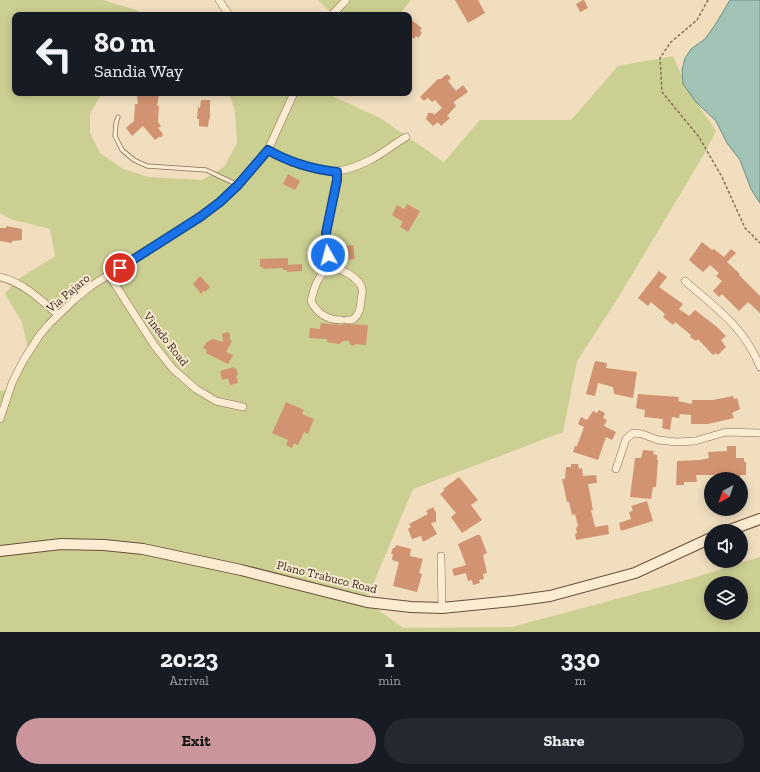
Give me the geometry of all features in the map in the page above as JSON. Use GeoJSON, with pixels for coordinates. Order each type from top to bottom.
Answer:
{"type":"FeatureCollection","features":[{"type":"Feature","properties":{"kind":"street"},"geometry":{"type":"LineString","coordinates":[[219,0],[227,12]]}},
{"type":"Feature","properties":{"kind":"street"},"geometry":{"type":"LineString","coordinates":[[335,12],[346,0]]}},
{"type":"Feature","properties":{"kind":"street","name":"Via Pajaro"},"geometry":{"type":"LineString","coordinates":[[0,419],[12,383],[23,361],[39,336],[58,316],[91,286],[200,217],[220,202],[238,185],[268,150],[293,96]]}},
{"type":"Feature","properties":{"kind":"street"},"geometry":{"type":"LineString","coordinates":[[268,150],[299,165],[313,169],[337,172],[371,160],[406,137]]}},
{"type":"Feature","properties":{"kind":"street"},"geometry":{"type":"LineString","coordinates":[[330,266],[326,233],[337,180],[337,172]]}},
{"type":"Feature","properties":{"kind":"street"},"geometry":{"type":"LineString","coordinates":[[330,266],[352,276],[360,284],[362,289],[359,313],[352,320],[334,320],[324,316],[315,308],[311,301],[315,286],[320,276],[330,266]]}},
{"type":"Feature","properties":{"kind":"street","name":"Vinedo Road"},"geometry":{"type":"LineString","coordinates":[[108,275],[154,345],[173,369],[196,388],[216,401],[243,407]]}},
{"type":"Feature","properties":{"kind":"street"},"geometry":{"type":"LineString","coordinates":[[0,277],[7,278],[29,290],[58,316]]}},
{"type":"Feature","properties":{"kind":"street"},"geometry":{"type":"LineString","coordinates":[[685,281],[730,321],[744,337],[754,352],[760,367]]}},
{"type":"Feature","properties":{"kind":"street"},"geometry":{"type":"LineString","coordinates":[[616,469],[626,438],[633,432],[658,440],[677,442],[695,441],[726,432],[760,433]]}},
{"type":"Feature","properties":{"kind":"street"},"geometry":{"type":"LineString","coordinates":[[746,524],[760,519]]}},
{"type":"Feature","properties":{"kind":"street","name":"Plano Trabuco Road"},"geometry":{"type":"LineString","coordinates":[[0,551],[61,544],[104,545],[143,549],[241,570],[367,602],[411,607],[442,608],[550,596],[635,573],[704,541]]}},
{"type":"Feature","properties":{"kind":"street"},"geometry":{"type":"LineString","coordinates":[[441,556],[442,608]]}},
{"type":"Feature","properties":{"kind":"lane"},"geometry":{"type":"LineString","coordinates":[[118,117],[115,136],[122,150],[134,160],[147,166],[206,170],[238,185]]}},
{"type":"Feature","properties":{"kind":"path"},"geometry":{"type":"LineString","coordinates":[[708,0],[697,20],[671,42],[660,58],[662,92],[699,137],[722,177],[745,228],[760,243]]}},
{"type":"Feature","properties":{"kind":"green space"},"geometry":{"type":"Polygon","coordinates":[[[0,0],[103,0],[139,12],[12,12],[12,96],[100,96],[90,114],[90,133],[100,153],[123,169],[149,177],[202,180],[224,167],[237,143],[235,111],[230,96],[332,96],[380,118],[444,162],[480,120],[571,120],[618,66],[673,56],[688,90],[716,131],[703,156],[615,303],[577,361],[563,432],[413,489],[366,601],[403,628],[512,627],[683,581],[725,568],[748,568],[748,561],[760,557],[760,632],[0,632],[0,391],[11,390],[28,349],[22,322],[5,294],[15,281],[55,256],[50,229],[10,219],[0,213],[0,0]]]}},
{"type":"Feature","properties":{"kind":"green space"},"geometry":{"type":"Polygon","coordinates":[[[318,0],[411,0],[401,12],[331,12],[318,0]]]}},
{"type":"Feature","properties":{"kind":"shaded area"},"geometry":{"type":"Polygon","coordinates":[[[730,0],[760,0],[760,203],[751,189],[740,160],[727,143],[716,121],[696,102],[683,84],[682,70],[685,58],[691,49],[705,39],[730,0]]]}},
{"type":"Feature","properties":{"kind":"building"},"geometry":{"type":"Polygon","coordinates":[[[455,0],[478,0],[485,13],[468,23],[455,0]]]}},
{"type":"Feature","properties":{"kind":"building"},"geometry":{"type":"Polygon","coordinates":[[[583,0],[588,8],[580,12],[576,4],[583,0]]]}},
{"type":"Feature","properties":{"kind":"building"},"geometry":{"type":"Polygon","coordinates":[[[412,20],[422,28],[420,31],[422,33],[418,38],[416,36],[414,39],[412,37],[412,20]]]}},
{"type":"Feature","properties":{"kind":"building"},"geometry":{"type":"Polygon","coordinates":[[[447,74],[451,78],[448,81],[456,91],[463,85],[468,92],[455,101],[454,103],[456,106],[447,116],[450,118],[441,126],[438,122],[433,126],[426,119],[428,113],[433,113],[434,115],[442,108],[435,100],[432,102],[428,98],[424,101],[420,97],[438,79],[441,79],[447,74]]]}},
{"type":"Feature","properties":{"kind":"building"},"geometry":{"type":"Polygon","coordinates":[[[137,96],[159,96],[157,106],[159,106],[158,122],[161,126],[158,128],[163,134],[162,137],[155,140],[143,126],[132,136],[126,128],[134,121],[135,104],[138,104],[137,96]]]}},
{"type":"Feature","properties":{"kind":"building"},"geometry":{"type":"Polygon","coordinates":[[[201,100],[210,100],[210,119],[208,127],[199,126],[199,119],[197,119],[198,107],[200,108],[201,100]]]}},
{"type":"Feature","properties":{"kind":"building"},"geometry":{"type":"Polygon","coordinates":[[[288,174],[300,181],[295,190],[283,184],[288,174]]]}},
{"type":"Feature","properties":{"kind":"building"},"geometry":{"type":"Polygon","coordinates":[[[407,204],[420,211],[408,232],[400,227],[403,222],[392,215],[397,205],[404,209],[407,204]]]}},
{"type":"Feature","properties":{"kind":"building"},"geometry":{"type":"Polygon","coordinates":[[[6,226],[22,229],[22,240],[12,241],[12,243],[0,241],[0,228],[6,228],[6,226]]]}},
{"type":"Feature","properties":{"kind":"building"},"geometry":{"type":"Polygon","coordinates":[[[702,242],[724,257],[731,249],[736,253],[727,262],[760,296],[760,313],[748,302],[739,311],[722,294],[719,297],[713,291],[722,281],[716,276],[719,273],[710,265],[703,272],[689,260],[702,242]]]}},
{"type":"Feature","properties":{"kind":"building"},"geometry":{"type":"Polygon","coordinates":[[[353,245],[355,259],[346,260],[344,246],[353,245]]]}},
{"type":"Feature","properties":{"kind":"building"},"geometry":{"type":"Polygon","coordinates":[[[288,258],[288,265],[302,264],[302,271],[287,272],[287,270],[283,270],[283,268],[263,269],[263,267],[260,267],[260,259],[288,258]]]}},
{"type":"Feature","properties":{"kind":"building"},"geometry":{"type":"Polygon","coordinates":[[[659,271],[667,277],[659,287],[683,304],[679,309],[689,316],[695,310],[726,336],[721,340],[726,347],[718,355],[716,353],[713,355],[698,339],[696,341],[690,337],[691,335],[675,322],[673,325],[663,317],[665,314],[651,302],[648,306],[638,298],[659,271]]]}},
{"type":"Feature","properties":{"kind":"building"},"geometry":{"type":"Polygon","coordinates":[[[200,276],[210,287],[205,292],[204,290],[201,294],[193,284],[200,276]]]}},
{"type":"Feature","properties":{"kind":"building"},"geometry":{"type":"Polygon","coordinates":[[[321,323],[368,325],[366,345],[356,344],[352,346],[349,341],[343,341],[339,344],[327,342],[327,339],[309,338],[310,328],[320,329],[321,323]]]}},
{"type":"Feature","properties":{"kind":"building"},"geometry":{"type":"Polygon","coordinates":[[[227,332],[230,333],[230,340],[232,341],[226,352],[233,355],[228,364],[206,353],[207,350],[203,348],[207,342],[213,339],[223,342],[222,334],[227,332]]]}},
{"type":"Feature","properties":{"kind":"building"},"geometry":{"type":"Polygon","coordinates":[[[595,361],[607,363],[606,368],[637,372],[633,398],[614,394],[613,387],[598,383],[595,396],[586,394],[595,361]]]}},
{"type":"Feature","properties":{"kind":"building"},"geometry":{"type":"Polygon","coordinates":[[[234,367],[234,369],[236,368],[238,375],[236,375],[238,383],[230,385],[228,378],[222,380],[220,371],[234,367]]]}},
{"type":"Feature","properties":{"kind":"building"},"geometry":{"type":"Polygon","coordinates":[[[638,394],[679,397],[678,401],[692,404],[692,400],[713,400],[733,396],[734,399],[737,398],[740,409],[732,413],[734,418],[708,424],[691,424],[691,415],[680,414],[679,418],[672,417],[670,430],[662,428],[663,419],[644,417],[645,410],[636,408],[638,394]]]}},
{"type":"Feature","properties":{"kind":"building"},"geometry":{"type":"Polygon","coordinates":[[[286,402],[304,410],[302,414],[314,419],[308,434],[304,432],[298,445],[294,443],[292,448],[286,445],[288,440],[272,433],[286,402]]]}},
{"type":"Feature","properties":{"kind":"building"},"geometry":{"type":"Polygon","coordinates":[[[599,410],[605,413],[603,418],[607,420],[604,426],[616,432],[612,440],[606,437],[598,460],[573,452],[575,446],[577,446],[584,427],[578,424],[581,417],[587,420],[593,411],[597,413],[599,410]]]}},
{"type":"Feature","properties":{"kind":"building"},"geometry":{"type":"Polygon","coordinates":[[[727,446],[736,446],[736,458],[744,458],[744,462],[746,462],[746,472],[704,472],[704,475],[696,475],[697,482],[684,482],[684,485],[676,485],[677,461],[700,460],[709,458],[708,452],[727,451],[727,446]]]}},
{"type":"Feature","properties":{"kind":"building"},"geometry":{"type":"Polygon","coordinates":[[[643,450],[654,451],[653,454],[657,455],[658,460],[656,487],[653,487],[651,499],[630,497],[635,458],[641,458],[643,450]]]}},
{"type":"Feature","properties":{"kind":"building"},"geometry":{"type":"Polygon","coordinates":[[[571,464],[578,464],[579,469],[582,468],[583,476],[596,475],[597,483],[588,484],[593,510],[591,510],[595,527],[608,525],[609,534],[576,540],[575,534],[577,533],[576,528],[578,526],[575,514],[572,515],[569,502],[567,502],[562,479],[565,479],[566,467],[571,467],[571,464]]]}},
{"type":"Feature","properties":{"kind":"building"},"geometry":{"type":"Polygon","coordinates":[[[459,477],[478,500],[471,505],[482,520],[462,533],[451,517],[456,513],[440,494],[445,490],[443,489],[459,477]]]}},
{"type":"Feature","properties":{"kind":"building"},"geometry":{"type":"Polygon","coordinates":[[[647,501],[653,521],[621,531],[619,523],[631,519],[629,512],[633,511],[631,506],[647,501]]]}},
{"type":"Feature","properties":{"kind":"building"},"geometry":{"type":"Polygon","coordinates":[[[433,507],[436,513],[436,522],[431,523],[437,534],[423,542],[421,536],[412,539],[408,529],[411,527],[409,524],[428,514],[426,511],[433,507]]]}},
{"type":"Feature","properties":{"kind":"building"},"geometry":{"type":"Polygon","coordinates":[[[480,535],[487,553],[483,555],[487,573],[483,574],[484,579],[479,580],[480,583],[473,585],[472,580],[468,581],[466,573],[454,576],[452,569],[466,565],[458,544],[480,535]]]}},
{"type":"Feature","properties":{"kind":"building"},"geometry":{"type":"Polygon","coordinates":[[[396,545],[411,549],[410,556],[423,559],[419,573],[422,574],[417,592],[393,586],[399,562],[392,560],[393,554],[391,554],[396,545]]]}},
{"type":"Feature","properties":{"kind":"route"},"geometry":{"type":"LineString","coordinates":[[120,268],[200,217],[220,202],[238,185],[268,150],[299,165],[313,169],[337,172],[337,180],[326,233],[328,255]]}}]}
